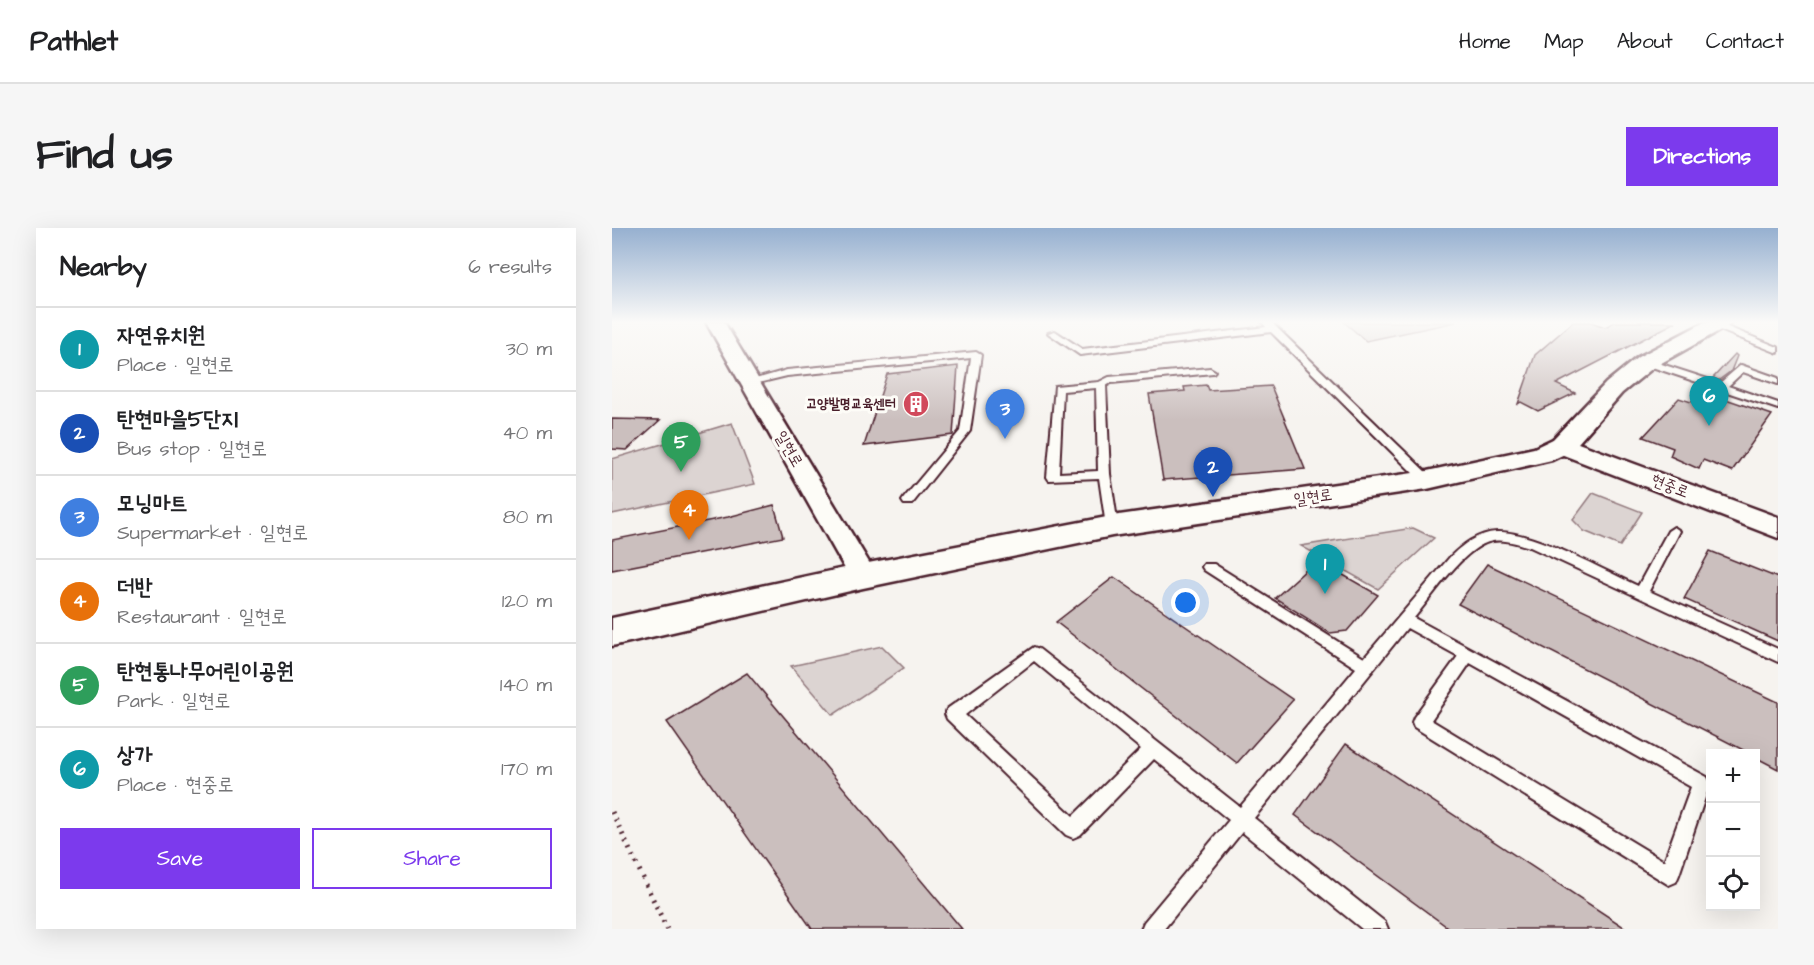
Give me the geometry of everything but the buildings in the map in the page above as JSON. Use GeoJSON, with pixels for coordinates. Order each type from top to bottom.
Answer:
{"type":"FeatureCollection","features":[{"type":"Feature","properties":{"kind":"main road","name":"일현로"},"geometry":{"type":"LineString","coordinates":[[612,632],[863,576],[1112,526],[1427,480],[1542,454],[1562,445],[1614,388],[1659,355]]}},
{"type":"Feature","properties":{"kind":"main road","name":"현중로"},"geometry":{"type":"LineString","coordinates":[[1562,445],[1778,528]]}},
{"type":"Feature","properties":{"kind":"street","name":"일현로"},"geometry":{"type":"LineString","coordinates":[[734,355],[863,576]]}},
{"type":"Feature","properties":{"kind":"lane"},"geometry":{"type":"LineString","coordinates":[[750,382],[787,373],[976,355],[965,431],[908,501]]}},
{"type":"Feature","properties":{"kind":"lane"},"geometry":{"type":"LineString","coordinates":[[1299,355],[1427,480]]}},
{"type":"Feature","properties":{"kind":"lane"},"geometry":{"type":"LineString","coordinates":[[1646,362],[1778,405]]}},
{"type":"Feature","properties":{"kind":"lane"},"geometry":{"type":"LineString","coordinates":[[1722,387],[1740,368],[1778,381]]}},
{"type":"Feature","properties":{"kind":"lane"},"geometry":{"type":"LineString","coordinates":[[1104,474],[1053,477],[1058,388],[1101,385],[1109,380],[1210,370]]}},
{"type":"Feature","properties":{"kind":"lane"},"geometry":{"type":"LineString","coordinates":[[1101,385],[1104,474],[1112,526]]}},
{"type":"Feature","properties":{"kind":"lane"},"geometry":{"type":"LineString","coordinates":[[1641,594],[1674,531]]}},
{"type":"Feature","properties":{"kind":"lane"},"geometry":{"type":"LineString","coordinates":[[1151,929],[1405,620],[1457,558],[1473,544],[1492,537],[1534,544],[1778,656]]}},
{"type":"Feature","properties":{"kind":"lane"},"geometry":{"type":"LineString","coordinates":[[1209,567],[1366,667]]}},
{"type":"Feature","properties":{"kind":"lane"},"geometry":{"type":"LineString","coordinates":[[1405,620],[1468,654],[1701,783],[1669,875],[1420,722],[1468,654]]}},
{"type":"Feature","properties":{"kind":"lane"},"geometry":{"type":"LineString","coordinates":[[1153,749],[1073,829],[953,714],[1034,653],[1378,929]]}},
{"type":"Feature","properties":{"kind":"path"},"geometry":{"type":"LineString","coordinates":[[612,812],[667,929]]}},
{"type":"Feature","properties":{"kind":"shaded area"},"geometry":{"type":"Polygon","coordinates":[[[732,423],[755,484],[612,514],[612,459],[732,423]]]}},
{"type":"Feature","properties":{"kind":"shaded area"},"geometry":{"type":"Polygon","coordinates":[[[1593,493],[1642,512],[1620,546],[1584,531],[1573,520],[1593,493]]]}},
{"type":"Feature","properties":{"kind":"shaded area"},"geometry":{"type":"Polygon","coordinates":[[[1413,528],[1434,538],[1378,589],[1301,546],[1413,528]]]}},
{"type":"Feature","properties":{"kind":"shaded area"},"geometry":{"type":"Polygon","coordinates":[[[882,646],[904,668],[833,715],[791,666],[882,646]]]}},
{"type":"Feature","properties":{"kind":"place","name":"고양발명교육센터"},"geometry":{"type":"Point","coordinates":[916,404]}},
{"type":"Feature","properties":{"kind":"place","name":"상가"},"geometry":{"type":"Point","coordinates":[1709,426]}},
{"type":"Feature","properties":{"kind":"place","name":"모닝마트"},"geometry":{"type":"Point","coordinates":[1005,439]}},
{"type":"Feature","properties":{"kind":"place","name":"탄현통나무어린이공원"},"geometry":{"type":"Point","coordinates":[681,472]}},
{"type":"Feature","properties":{"kind":"place","name":"탄현마을5단지"},"geometry":{"type":"Point","coordinates":[1213,497]}},
{"type":"Feature","properties":{"kind":"place","name":"더반"},"geometry":{"type":"Point","coordinates":[689,540]}},
{"type":"Feature","properties":{"kind":"place","name":"자연유치원"},"geometry":{"type":"Point","coordinates":[1325,594]}}]}
